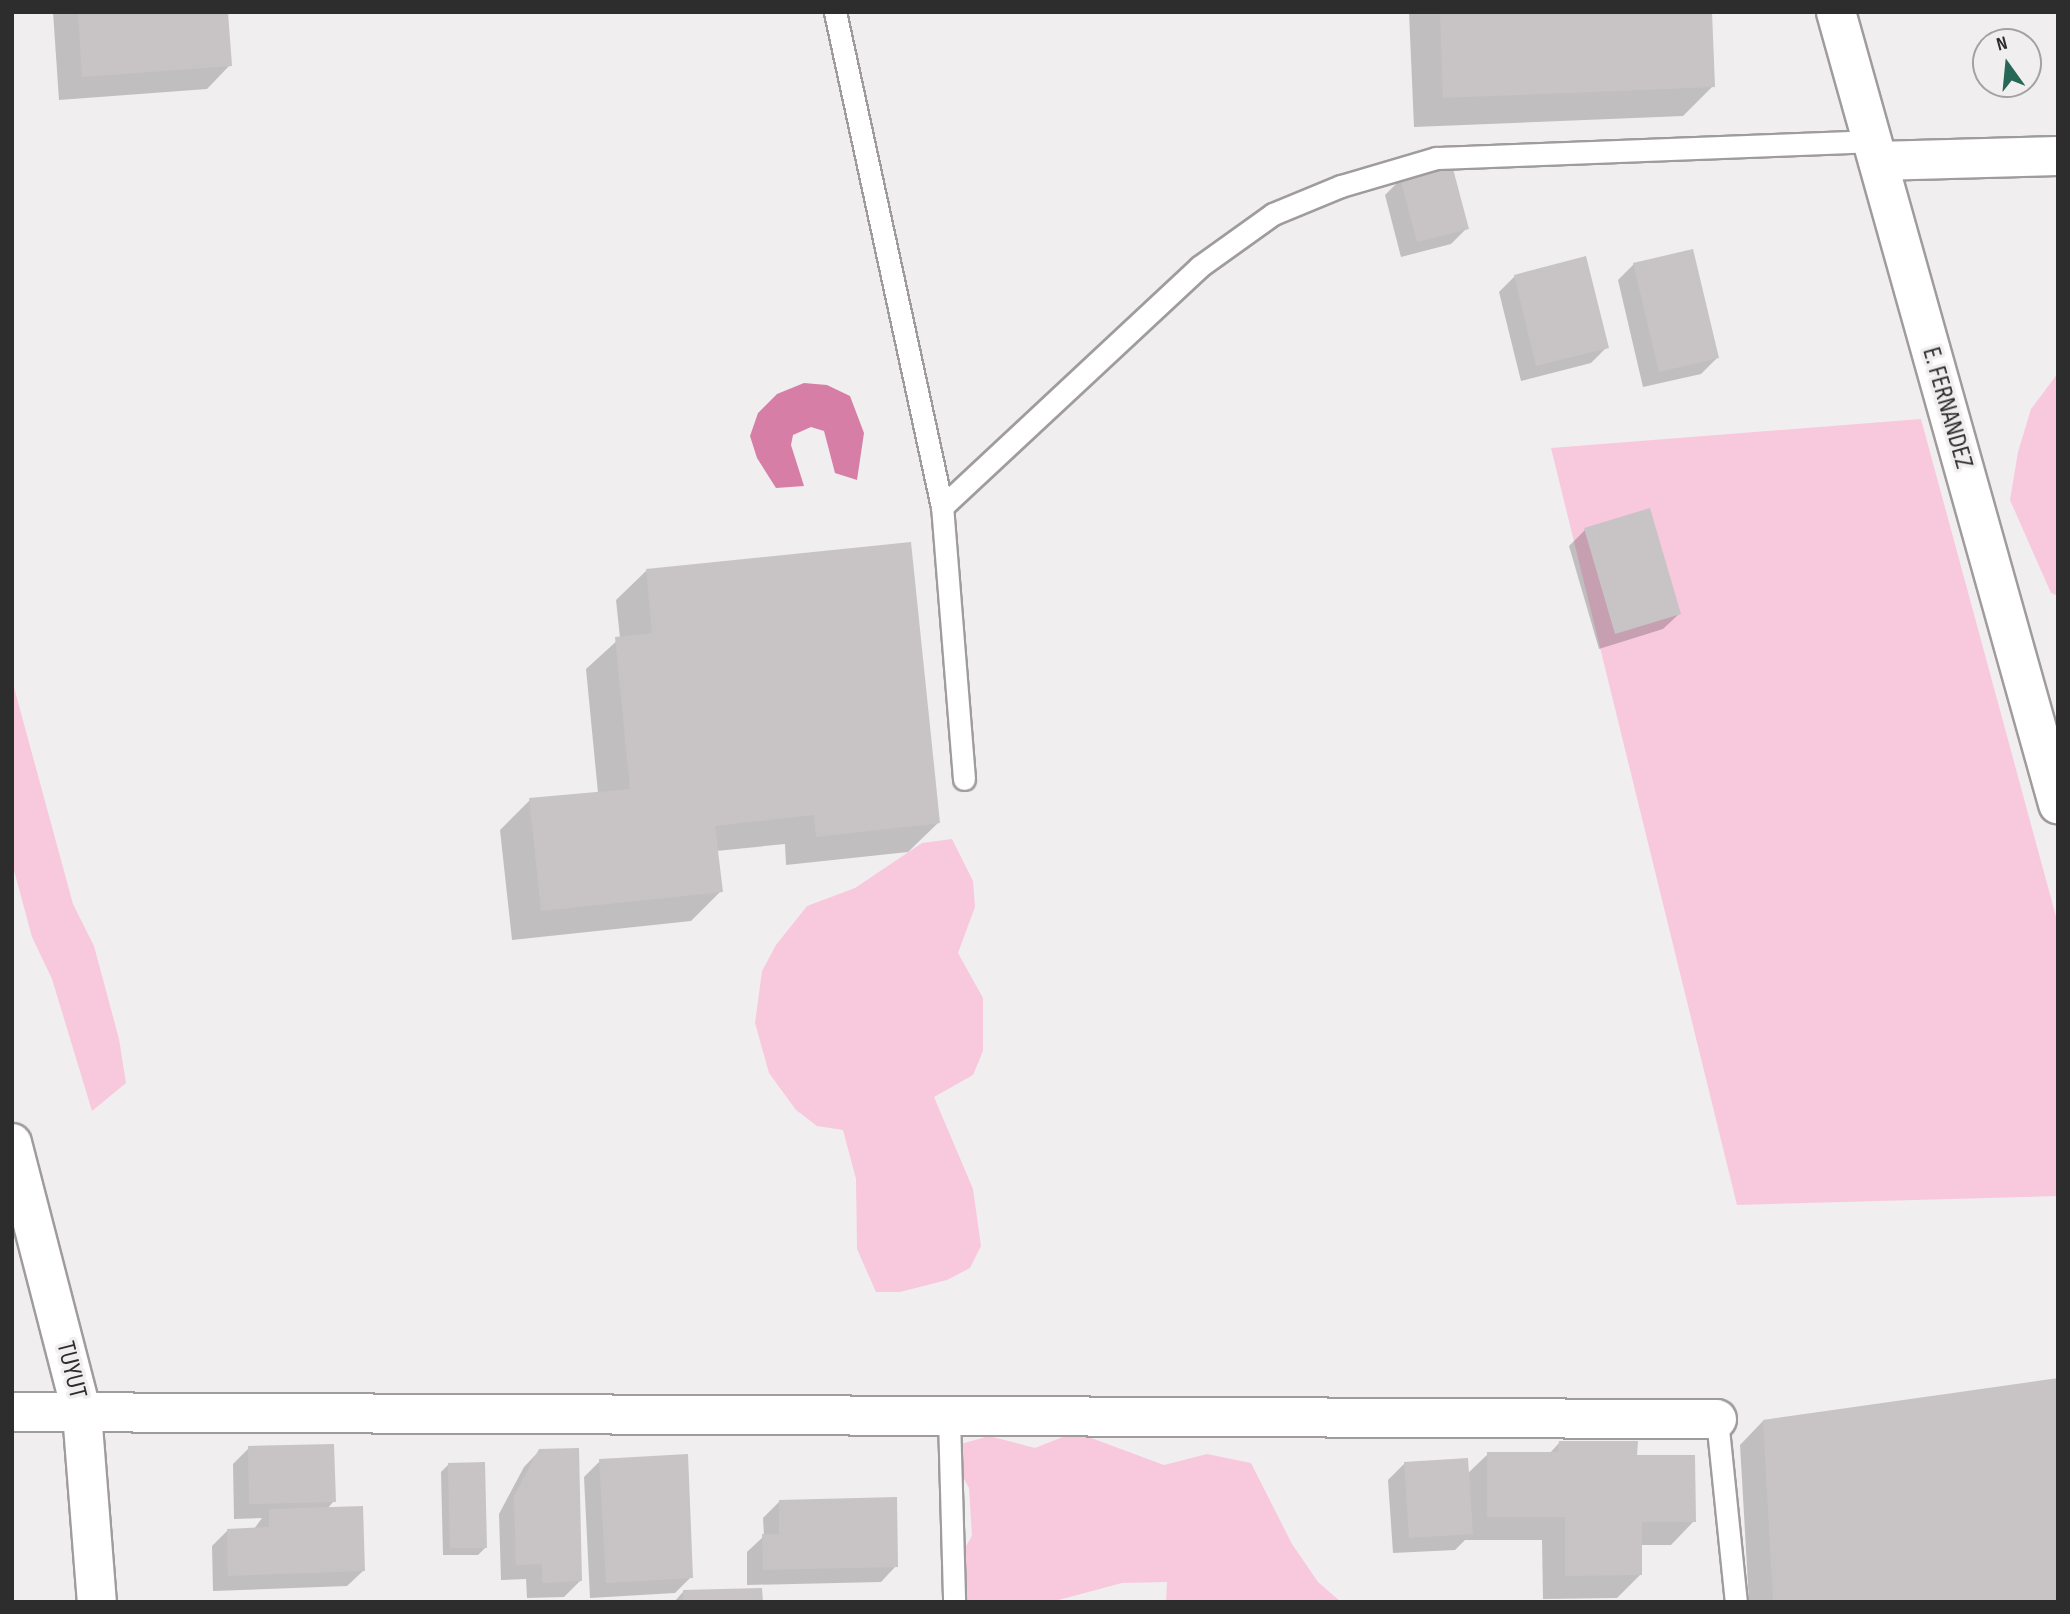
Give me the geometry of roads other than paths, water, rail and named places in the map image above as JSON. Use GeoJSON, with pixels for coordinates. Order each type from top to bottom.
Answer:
{"type":"FeatureCollection","features":[{"type":"Feature","properties":{"kind":"street","name":"E. FERNANDEZ"},"geometry":{"type":"LineString","coordinates":[[1836,12],[2058,804]]}},
{"type":"Feature","properties":{"kind":"street"},"geometry":{"type":"LineString","coordinates":[[1875,151],[2058,156]]}},
{"type":"Feature","properties":{"kind":"street","name":"TUYUT"},"geometry":{"type":"LineString","coordinates":[[12,1143],[82,1413],[97,1602]]}},
{"type":"Feature","properties":{"kind":"street"},"geometry":{"type":"LineString","coordinates":[[12,1412],[949,1418],[1717,1419]]}},
{"type":"Feature","properties":{"kind":"lane"},"geometry":{"type":"LineString","coordinates":[[835,12],[942,507],[964,779]]}},
{"type":"Feature","properties":{"kind":"lane"},"geometry":{"type":"LineString","coordinates":[[942,507],[1199,267],[1273,214],[1341,186],[1436,158],[1875,151]]}},
{"type":"Feature","properties":{"kind":"lane"},"geometry":{"type":"LineString","coordinates":[[949,1418],[954,1602]]}},
{"type":"Feature","properties":{"kind":"lane"},"geometry":{"type":"LineString","coordinates":[[1717,1419],[1736,1602]]}}]}
